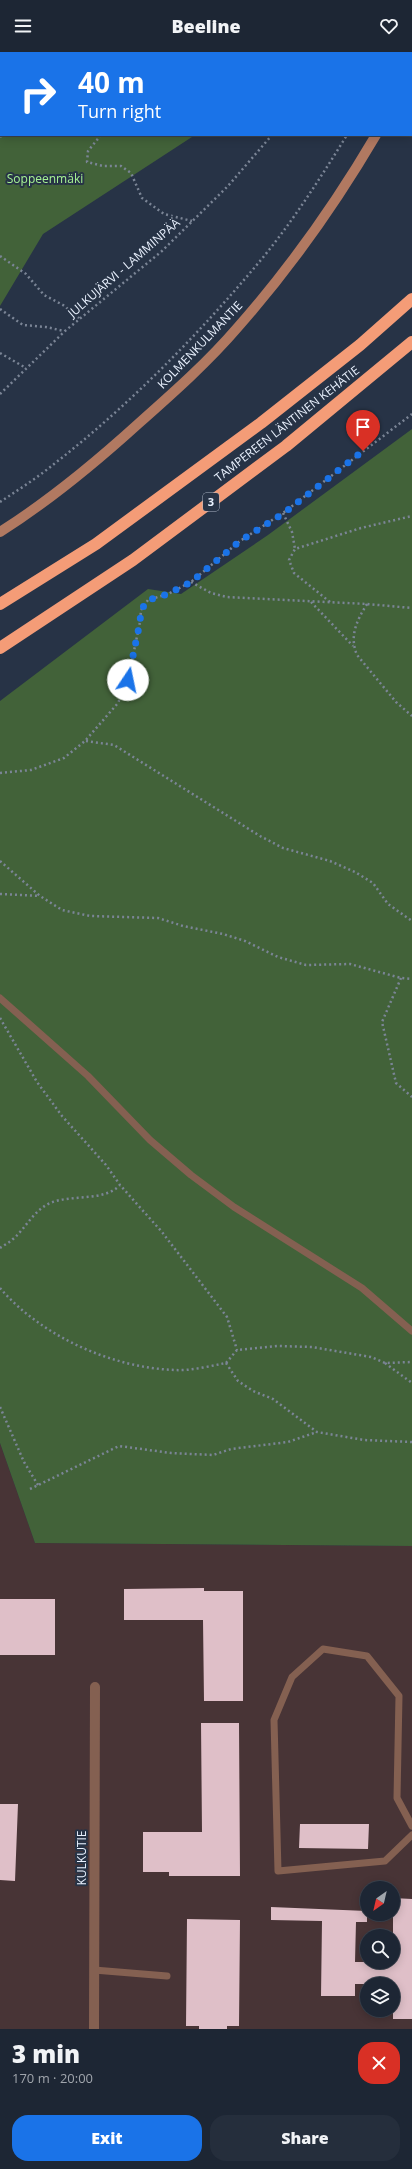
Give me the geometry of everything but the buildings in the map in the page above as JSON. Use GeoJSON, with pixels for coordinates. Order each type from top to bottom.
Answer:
{"type":"FeatureCollection","features":[{"type":"Feature","properties":{"kind":"highway","name":"TAMPEREEN LÄNTINEN KEHÄTIE"},"geometry":{"type":"LineString","coordinates":[[0,604],[96,544],[261,424],[360,345],[412,299]]}},
{"type":"Feature","properties":{"kind":"highway","name":"TAMPEREEN LÄNTINEN KEHÄTIE"},"geometry":{"type":"LineString","coordinates":[[0,648],[134,560],[286,446],[412,342]]}},
{"type":"Feature","properties":{"kind":"street","name":"KOLMENKULMANTIE"},"geometry":{"type":"LineString","coordinates":[[0,532],[29,514],[106,453],[179,387],[238,327],[319,224],[375,136]]}},
{"type":"Feature","properties":{"kind":"street","name":"KULKUTIE"},"geometry":{"type":"LineString","coordinates":[[94,2029],[95,1688]]}},
{"type":"Feature","properties":{"kind":"lane"},"geometry":{"type":"LineString","coordinates":[[0,998],[88,1076],[150,1140],[191,1175],[234,1207],[362,1288],[412,1331]]}},
{"type":"Feature","properties":{"kind":"lane"},"geometry":{"type":"LineString","coordinates":[[412,1826],[397,1798],[399,1696],[367,1656],[323,1649],[292,1676],[274,1720],[278,1871],[385,1861],[412,1835]]}},
{"type":"Feature","properties":{"kind":"lane"},"geometry":{"type":"LineString","coordinates":[[94,1970],[167,1976]]}},
{"type":"Feature","properties":{"kind":"path"},"geometry":{"type":"LineString","coordinates":[[100,136],[88,151],[87,162],[103,166],[121,166],[131,173],[142,198],[164,214],[192,221]]}},
{"type":"Feature","properties":{"kind":"path","name":"JULKUJÄRVI - LAMMINPÄÄ"},"geometry":{"type":"LineString","coordinates":[[0,394],[65,331],[162,251],[228,186],[271,136]]}},
{"type":"Feature","properties":{"kind":"path"},"geometry":{"type":"LineString","coordinates":[[0,502],[54,464],[118,410],[202,326],[256,266],[311,192],[347,136]]}},
{"type":"Feature","properties":{"kind":"path"},"geometry":{"type":"LineString","coordinates":[[0,256],[26,274],[44,295],[63,305],[79,319]]}},
{"type":"Feature","properties":{"kind":"path"},"geometry":{"type":"LineString","coordinates":[[0,309],[23,325],[46,326],[65,331]]}},
{"type":"Feature","properties":{"kind":"path"},"geometry":{"type":"LineString","coordinates":[[0,353],[26,368]]}},
{"type":"Feature","properties":{"kind":"path"},"geometry":{"type":"LineString","coordinates":[[0,773],[31,770],[64,758],[85,741],[118,703],[128,680],[140,622],[141,610],[148,600],[168,594],[191,582],[240,541],[284,513],[412,414]]}},
{"type":"Feature","properties":{"kind":"path"},"geometry":{"type":"LineString","coordinates":[[284,513],[292,532],[295,549],[289,560],[294,573],[330,602]]}},
{"type":"Feature","properties":{"kind":"path"},"geometry":{"type":"LineString","coordinates":[[295,549],[361,528],[412,516]]}},
{"type":"Feature","properties":{"kind":"path"},"geometry":{"type":"LineString","coordinates":[[191,582],[211,593],[227,597],[367,604],[412,608]]}},
{"type":"Feature","properties":{"kind":"path"},"geometry":{"type":"LineString","coordinates":[[310,601],[353,646],[362,661],[396,702],[412,716]]}},
{"type":"Feature","properties":{"kind":"path"},"geometry":{"type":"LineString","coordinates":[[353,646],[354,633],[358,619],[367,604]]}},
{"type":"Feature","properties":{"kind":"path"},"geometry":{"type":"LineString","coordinates":[[85,741],[114,746],[260,836],[283,848],[330,861],[355,872],[373,883],[388,904],[412,921]]}},
{"type":"Feature","properties":{"kind":"path"},"geometry":{"type":"LineString","coordinates":[[0,861],[40,896],[62,910],[90,916],[158,918],[245,941],[278,957],[306,965],[350,964],[401,978],[412,979]]}},
{"type":"Feature","properties":{"kind":"path"},"geometry":{"type":"LineString","coordinates":[[0,894],[40,896]]}},
{"type":"Feature","properties":{"kind":"path"},"geometry":{"type":"LineString","coordinates":[[401,978],[382,1022],[396,1083],[412,1097]]}},
{"type":"Feature","properties":{"kind":"path"},"geometry":{"type":"LineString","coordinates":[[0,1018],[37,1082],[62,1116],[106,1165],[120,1185],[167,1238],[227,1317],[237,1350]]}},
{"type":"Feature","properties":{"kind":"path"},"geometry":{"type":"LineString","coordinates":[[0,1248],[13,1239],[32,1216],[50,1203],[83,1196],[113,1193],[120,1185]]}},
{"type":"Feature","properties":{"kind":"path"},"geometry":{"type":"LineString","coordinates":[[0,1288],[14,1304],[45,1327],[69,1340],[106,1356],[134,1365],[176,1370],[226,1363],[237,1350],[278,1346],[312,1348],[371,1357],[385,1363],[412,1383]]}},
{"type":"Feature","properties":{"kind":"path"},"geometry":{"type":"LineString","coordinates":[[385,1363],[412,1362]]}},
{"type":"Feature","properties":{"kind":"path"},"geometry":{"type":"LineString","coordinates":[[226,1363],[238,1381],[253,1392],[273,1399],[317,1432],[364,1440],[412,1442]]}},
{"type":"Feature","properties":{"kind":"path"},"geometry":{"type":"LineString","coordinates":[[0,1407],[24,1462],[38,1485]]}},
{"type":"Feature","properties":{"kind":"path"},"geometry":{"type":"LineString","coordinates":[[30,1489],[119,1446],[171,1453],[213,1454],[231,1449],[288,1442],[317,1432]]}},
{"type":"Feature","properties":{"kind":"shaded area"},"geometry":{"type":"Polygon","coordinates":[[[0,1443],[35,1543],[412,1546],[412,2029],[0,2029],[0,1443]]]}},
{"type":"Feature","properties":{"kind":"green space","name":"Soppeenmäki"},"geometry":{"type":"Polygon","coordinates":[[[0,136],[193,136],[43,234],[0,306],[0,136]]]}},
{"type":"Feature","properties":{"kind":"green space"},"geometry":{"type":"Polygon","coordinates":[[[412,429],[412,1546],[35,1543],[0,1443],[0,701],[148,589],[181,594],[268,535],[412,429]]]}},
{"type":"Feature","properties":{"kind":"route"},"geometry":{"type":"LineString","coordinates":[[128,680],[134,645],[140,622],[141,610],[148,600],[157,596],[168,594],[191,582],[240,541],[284,513],[363,451]]}}]}
